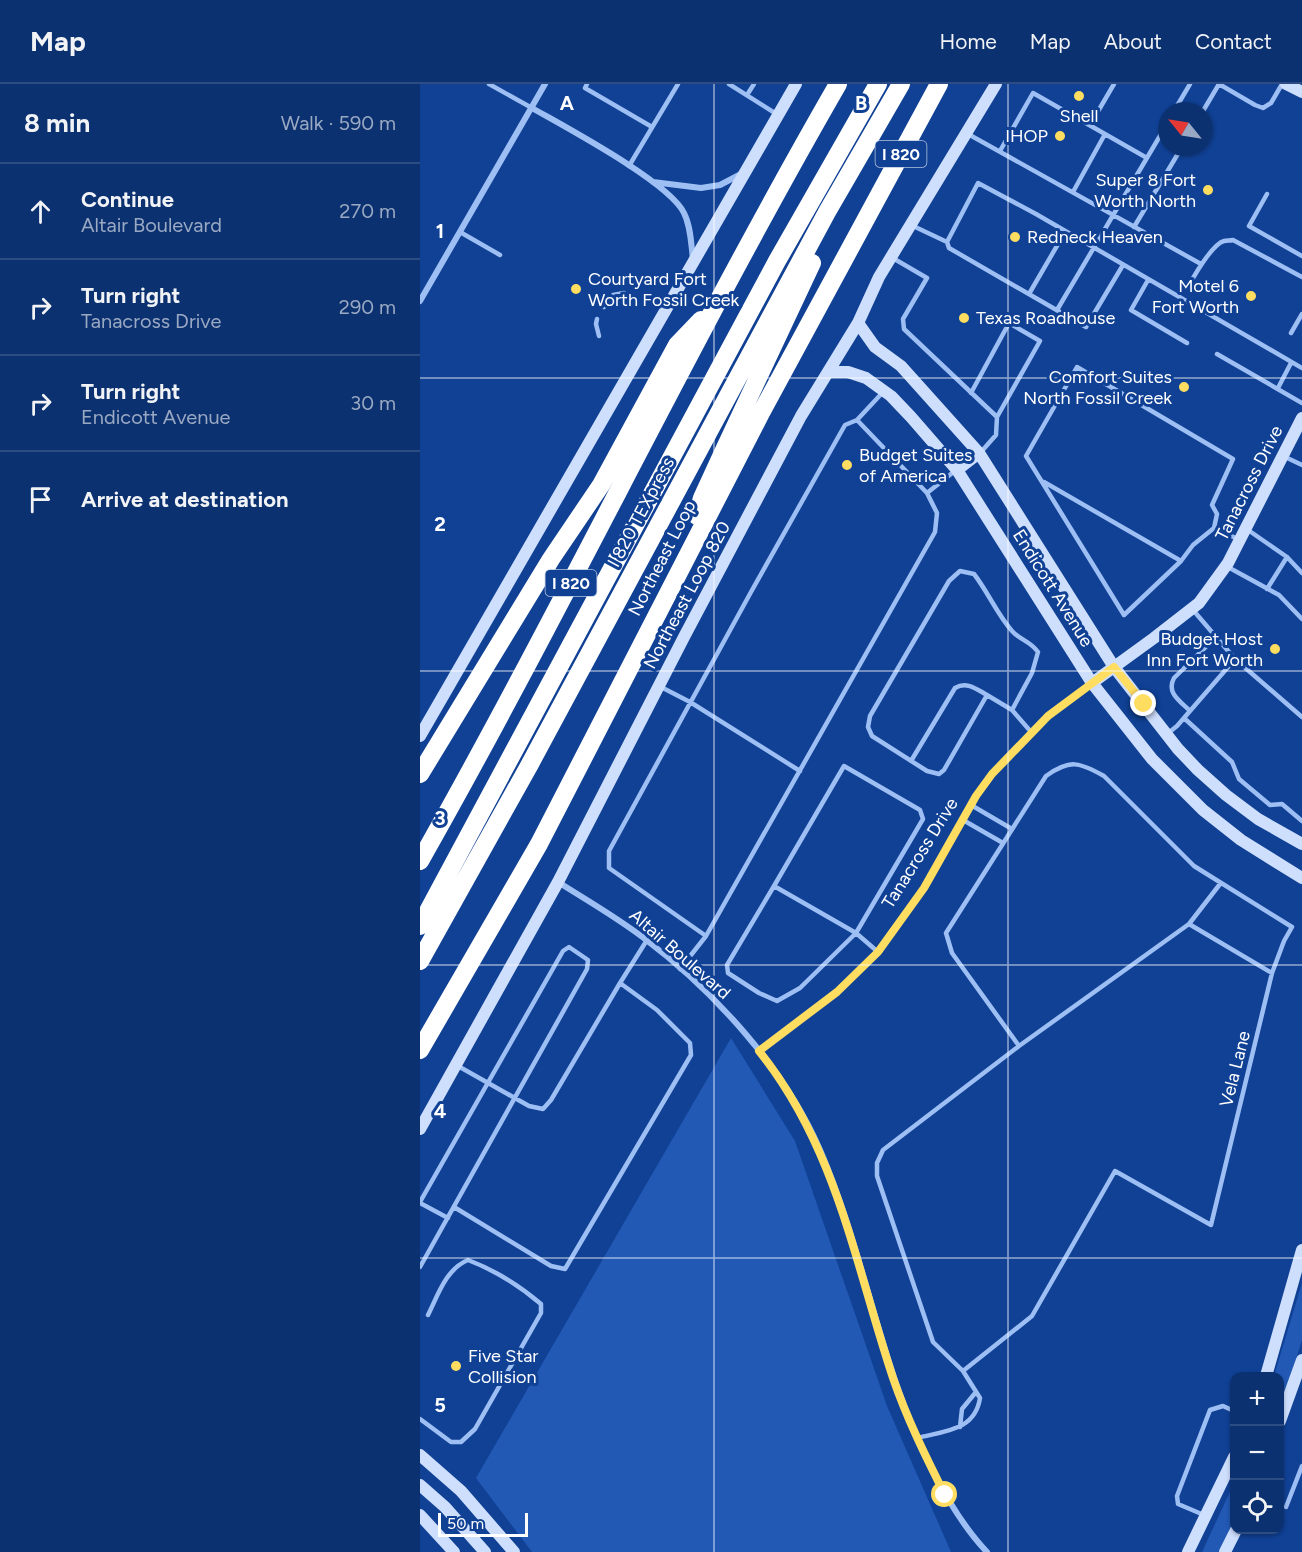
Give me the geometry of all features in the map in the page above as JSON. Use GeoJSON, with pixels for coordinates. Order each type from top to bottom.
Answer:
{"type":"FeatureCollection","features":[{"type":"Feature","properties":{"kind":"highway","name":"I 820"},"geometry":{"type":"LineString","coordinates":[[420,861],[543,636],[717,303],[838,84]]}},
{"type":"Feature","properties":{"kind":"highway","name":"I 820 TEXpress"},"geometry":{"type":"LineString","coordinates":[[420,926],[777,261],[878,84]]}},
{"type":"Feature","properties":{"kind":"highway","name":"I 820 TEXpress"},"geometry":{"type":"LineString","coordinates":[[420,962],[519,784],[827,212],[901,84]]}},
{"type":"Feature","properties":{"kind":"highway","name":"Northeast Loop"},"geometry":{"type":"LineString","coordinates":[[420,1050],[539,844],[686,555],[939,84]]}},
{"type":"Feature","properties":{"kind":"highway"},"geometry":{"type":"LineString","coordinates":[[686,555],[702,498],[812,263],[827,212]]}},
{"type":"Feature","properties":{"kind":"highway"},"geometry":{"type":"LineString","coordinates":[[420,774],[551,559],[601,485],[677,345],[717,303]]}},
{"type":"Feature","properties":{"kind":"main road"},"geometry":{"type":"LineString","coordinates":[[420,736],[694,264],[795,84]]}},
{"type":"Feature","properties":{"kind":"main road","name":"Northeast Loop 820"},"geometry":{"type":"LineString","coordinates":[[420,1129],[558,882],[801,416],[858,323],[891,257],[996,84]]}},
{"type":"Feature","properties":{"kind":"main road"},"geometry":{"type":"LineString","coordinates":[[1284,84],[1302,92]]}},
{"type":"Feature","properties":{"kind":"main road","name":"Endicott Avenue"},"geometry":{"type":"LineString","coordinates":[[858,323],[875,347],[901,366],[979,453],[1114,667],[1198,771],[1258,819],[1302,844]]}},
{"type":"Feature","properties":{"kind":"main road","name":"Endicott Avenue"},"geometry":{"type":"LineString","coordinates":[[829,372],[848,372],[866,378],[884,391],[911,417],[957,470],[1092,683],[1152,759],[1203,810],[1241,840],[1302,878]]}},
{"type":"Feature","properties":{"kind":"main road","name":"Tanacross Drive"},"geometry":{"type":"LineString","coordinates":[[1092,683],[1198,603],[1226,565],[1302,418]]}},
{"type":"Feature","properties":{"kind":"main road"},"geometry":{"type":"LineString","coordinates":[[957,470],[979,453]]}},
{"type":"Feature","properties":{"kind":"main road"},"geometry":{"type":"LineString","coordinates":[[1267,1372],[1302,1250]]}},
{"type":"Feature","properties":{"kind":"main road"},"geometry":{"type":"LineString","coordinates":[[1284,1410],[1301,1366]]}},
{"type":"Feature","properties":{"kind":"main road"},"geometry":{"type":"LineString","coordinates":[[420,1455],[461,1491],[513,1552]]}},
{"type":"Feature","properties":{"kind":"main road"},"geometry":{"type":"LineString","coordinates":[[1188,1552],[1230,1465]]}},
{"type":"Feature","properties":{"kind":"main road"},"geometry":{"type":"LineString","coordinates":[[420,1485],[445,1508],[485,1552]]}},
{"type":"Feature","properties":{"kind":"main road"},"geometry":{"type":"LineString","coordinates":[[420,1515],[454,1552]]}},
{"type":"Feature","properties":{"kind":"main road"},"geometry":{"type":"LineString","coordinates":[[1225,1552],[1234,1534]]}},
{"type":"Feature","properties":{"kind":"street"},"geometry":{"type":"LineString","coordinates":[[420,301],[545,84]]}},
{"type":"Feature","properties":{"kind":"street"},"geometry":{"type":"LineString","coordinates":[[531,108],[629,166],[652,182],[684,212],[694,264]]}},
{"type":"Feature","properties":{"kind":"street"},"geometry":{"type":"LineString","coordinates":[[652,182],[701,188],[720,185],[747,171]]}},
{"type":"Feature","properties":{"kind":"street","name":"Tanacross Drive"},"geometry":{"type":"LineString","coordinates":[[759,1051],[837,992],[878,952],[924,888],[992,774],[1048,716],[1092,683]]}},
{"type":"Feature","properties":{"kind":"street","name":"Altair Boulevard"},"geometry":{"type":"LineString","coordinates":[[558,882],[647,940],[709,994],[775,1071],[820,1150],[845,1218],[894,1379],[917,1438],[945,1495],[978,1543],[987,1552]]}},
{"type":"Feature","properties":{"kind":"lane"},"geometry":{"type":"LineString","coordinates":[[489,84],[531,108]]}},
{"type":"Feature","properties":{"kind":"lane"},"geometry":{"type":"LineString","coordinates":[[587,84],[585,88],[652,127]]}},
{"type":"Feature","properties":{"kind":"lane"},"geometry":{"type":"LineString","coordinates":[[629,166],[678,84]]}},
{"type":"Feature","properties":{"kind":"lane"},"geometry":{"type":"LineString","coordinates":[[729,84],[778,115]]}},
{"type":"Feature","properties":{"kind":"lane"},"geometry":{"type":"LineString","coordinates":[[747,95],[754,84]]}},
{"type":"Feature","properties":{"kind":"lane"},"geometry":{"type":"LineString","coordinates":[[1000,151],[1033,93],[1034,84]]}},
{"type":"Feature","properties":{"kind":"lane"},"geometry":{"type":"LineString","coordinates":[[1090,125],[1114,84]]}},
{"type":"Feature","properties":{"kind":"lane"},"geometry":{"type":"LineString","coordinates":[[1179,102],[1190,84]]}},
{"type":"Feature","properties":{"kind":"lane"},"geometry":{"type":"LineString","coordinates":[[1208,102],[1219,84],[1263,108],[1271,103],[1284,84]]}},
{"type":"Feature","properties":{"kind":"lane"},"geometry":{"type":"LineString","coordinates":[[1033,93],[1147,158]]}},
{"type":"Feature","properties":{"kind":"lane"},"geometry":{"type":"LineString","coordinates":[[966,133],[1201,264]]}},
{"type":"Feature","properties":{"kind":"lane"},"geometry":{"type":"LineString","coordinates":[[1073,192],[1105,134]]}},
{"type":"Feature","properties":{"kind":"lane"},"geometry":{"type":"LineString","coordinates":[[1057,310],[1092,247],[1114,215],[1158,139]]}},
{"type":"Feature","properties":{"kind":"lane"},"geometry":{"type":"LineString","coordinates":[[1134,227],[1177,156]]}},
{"type":"Feature","properties":{"kind":"lane"},"geometry":{"type":"LineString","coordinates":[[1123,265],[1086,327],[949,248],[947,242],[978,183],[1092,247],[1123,265],[1148,280],[1291,363],[1302,368]]}},
{"type":"Feature","properties":{"kind":"lane"},"geometry":{"type":"LineString","coordinates":[[1267,194],[1249,226],[1302,256]]}},
{"type":"Feature","properties":{"kind":"lane"},"geometry":{"type":"LineString","coordinates":[[911,225],[947,242]]}},
{"type":"Feature","properties":{"kind":"lane"},"geometry":{"type":"LineString","coordinates":[[460,232],[500,255]]}},
{"type":"Feature","properties":{"kind":"lane"},"geometry":{"type":"LineString","coordinates":[[1029,294],[1065,232]]}},
{"type":"Feature","properties":{"kind":"lane"},"geometry":{"type":"LineString","coordinates":[[1193,278],[1217,245],[1223,241],[1233,240],[1302,277]]}},
{"type":"Feature","properties":{"kind":"lane"},"geometry":{"type":"LineString","coordinates":[[891,257],[927,278],[903,319],[904,329],[997,417]]}},
{"type":"Feature","properties":{"kind":"lane"},"geometry":{"type":"LineString","coordinates":[[1148,280],[1131,310],[1187,343]]}},
{"type":"Feature","properties":{"kind":"lane"},"geometry":{"type":"LineString","coordinates":[[604,307],[613,295],[624,293]]}},
{"type":"Feature","properties":{"kind":"lane"},"geometry":{"type":"LineString","coordinates":[[1291,333],[1302,314]]}},
{"type":"Feature","properties":{"kind":"lane"},"geometry":{"type":"LineString","coordinates":[[597,319],[599,336]]}},
{"type":"Feature","properties":{"kind":"lane"},"geometry":{"type":"LineString","coordinates":[[971,393],[1009,323],[1040,341],[997,417],[996,435],[979,453]]}},
{"type":"Feature","properties":{"kind":"lane"},"geometry":{"type":"LineString","coordinates":[[1217,354],[1302,402]]}},
{"type":"Feature","properties":{"kind":"lane"},"geometry":{"type":"LineString","coordinates":[[1278,388],[1291,363]]}},
{"type":"Feature","properties":{"kind":"lane"},"geometry":{"type":"LineString","coordinates":[[1077,367],[1233,459],[1212,505],[1217,514],[1214,528],[1193,545],[1181,561],[1124,615],[1041,481],[1026,456],[1077,367]]}},
{"type":"Feature","properties":{"kind":"lane"},"geometry":{"type":"LineString","coordinates":[[706,936],[609,868],[609,851],[845,425],[857,420],[884,391]]}},
{"type":"Feature","properties":{"kind":"lane"},"geometry":{"type":"LineString","coordinates":[[680,969],[706,936],[935,532],[937,513],[927,494],[857,420]]}},
{"type":"Feature","properties":{"kind":"lane"},"geometry":{"type":"LineString","coordinates":[[1283,456],[1302,465]]}},
{"type":"Feature","properties":{"kind":"lane"},"geometry":{"type":"LineString","coordinates":[[927,494],[957,470]]}},
{"type":"Feature","properties":{"kind":"lane"},"geometry":{"type":"LineString","coordinates":[[1041,481],[1181,561]]}},
{"type":"Feature","properties":{"kind":"lane"},"geometry":{"type":"LineString","coordinates":[[1214,528],[1243,534],[1287,557],[1302,573]]}},
{"type":"Feature","properties":{"kind":"lane"},"geometry":{"type":"LineString","coordinates":[[1267,589],[1287,557]]}},
{"type":"Feature","properties":{"kind":"lane"},"geometry":{"type":"LineString","coordinates":[[1226,565],[1278,595],[1302,619]]}},
{"type":"Feature","properties":{"kind":"lane"},"geometry":{"type":"LineString","coordinates":[[987,695],[944,770],[939,774],[927,771],[872,736],[868,727],[870,716],[950,581],[960,571],[974,573],[1012,632],[1032,644],[1038,652],[1032,673],[1012,710]]}},
{"type":"Feature","properties":{"kind":"lane"},"geometry":{"type":"LineString","coordinates":[[1192,608],[1235,659],[1302,717]]}},
{"type":"Feature","properties":{"kind":"lane"},"geometry":{"type":"LineString","coordinates":[[1190,711],[1172,692],[1170,685],[1174,678],[1216,637]]}},
{"type":"Feature","properties":{"kind":"lane"},"geometry":{"type":"LineString","coordinates":[[1167,734],[1184,718],[1235,659]]}},
{"type":"Feature","properties":{"kind":"lane"},"geometry":{"type":"LineString","coordinates":[[911,761],[955,688],[962,684],[971,685],[1012,710],[1032,733]]}},
{"type":"Feature","properties":{"kind":"lane"},"geometry":{"type":"LineString","coordinates":[[659,686],[690,702],[800,771]]}},
{"type":"Feature","properties":{"kind":"lane"},"geometry":{"type":"LineString","coordinates":[[1184,718],[1232,762],[1239,779],[1270,805],[1282,804],[1302,821]]}},
{"type":"Feature","properties":{"kind":"lane","name":"Vela Lane"},"geometry":{"type":"LineString","coordinates":[[963,1371],[1032,1316],[1115,1171],[1211,1225],[1272,973],[1292,927],[1194,866],[1104,776],[1086,766],[1072,763],[1060,766],[1046,776],[946,933],[952,953],[1019,1046]]}},
{"type":"Feature","properties":{"kind":"lane"},"geometry":{"type":"LineString","coordinates":[[844,766],[920,810],[923,819],[856,933],[800,988],[777,1000],[759,993],[728,973],[727,965],[774,886],[844,766]]}},
{"type":"Feature","properties":{"kind":"lane"},"geometry":{"type":"LineString","coordinates":[[971,806],[1012,829]]}},
{"type":"Feature","properties":{"kind":"lane"},"geometry":{"type":"LineString","coordinates":[[963,820],[1003,843]]}},
{"type":"Feature","properties":{"kind":"lane"},"geometry":{"type":"LineString","coordinates":[[917,1438],[960,1427],[972,1419],[980,1398],[963,1371],[933,1342],[877,1176],[877,1162],[883,1150],[1019,1046],[1189,924],[1220,884]]}},
{"type":"Feature","properties":{"kind":"lane"},"geometry":{"type":"LineString","coordinates":[[774,886],[856,933],[878,952]]}},
{"type":"Feature","properties":{"kind":"lane"},"geometry":{"type":"LineString","coordinates":[[1189,924],[1272,973]]}},
{"type":"Feature","properties":{"kind":"lane"},"geometry":{"type":"LineString","coordinates":[[456,1064],[487,1084],[529,1106],[543,1109],[551,1100],[647,940]]}},
{"type":"Feature","properties":{"kind":"lane"},"geometry":{"type":"LineString","coordinates":[[420,1267],[448,1218],[514,1098],[587,969],[588,960],[569,947],[563,951],[420,1202],[448,1218]]}},
{"type":"Feature","properties":{"kind":"lane"},"geometry":{"type":"LineString","coordinates":[[453,1207],[551,1266],[565,1269],[691,1055],[690,1043],[657,1010],[621,983]]}},
{"type":"Feature","properties":{"kind":"lane"},"geometry":{"type":"LineString","coordinates":[[420,1419],[451,1442],[461,1442],[476,1429],[541,1313],[541,1304],[529,1293],[480,1264],[468,1260],[458,1264],[451,1272],[428,1315]]}},
{"type":"Feature","properties":{"kind":"lane"},"geometry":{"type":"LineString","coordinates":[[960,1427],[962,1409],[976,1392]]}},
{"type":"Feature","properties":{"kind":"lane"},"geometry":{"type":"LineString","coordinates":[[1206,1516],[1178,1504],[1177,1497],[1210,1410],[1223,1406],[1230,1409]]}},
{"type":"Feature","properties":{"kind":"lane"},"geometry":{"type":"LineString","coordinates":[[1286,1507],[1302,1466]]}},
{"type":"Feature","properties":{"kind":"shaded area"},"geometry":{"type":"Polygon","coordinates":[[[731,1038],[795,1141],[887,1406],[951,1552],[532,1552],[476,1478],[731,1038]]]}},
{"type":"Feature","properties":{"kind":"shaded area"},"geometry":{"type":"Polygon","coordinates":[[[1302,1283],[1302,1340],[1284,1397],[1284,1372],[1275,1372],[1302,1283]]]}},
{"type":"Feature","properties":{"kind":"shaded area"},"geometry":{"type":"Polygon","coordinates":[[[1230,1492],[1230,1528],[1219,1552],[1202,1552],[1230,1492]]]}},
{"type":"Feature","properties":{"kind":"place","name":"Shell"},"geometry":{"type":"Point","coordinates":[1079,96]}},
{"type":"Feature","properties":{"kind":"place","name":"IHOP"},"geometry":{"type":"Point","coordinates":[1060,136]}},
{"type":"Feature","properties":{"kind":"place","name":"Super 8 Fort Worth North"},"geometry":{"type":"Point","coordinates":[1208,190]}},
{"type":"Feature","properties":{"kind":"place","name":"Redneck Heaven"},"geometry":{"type":"Point","coordinates":[1015,237]}},
{"type":"Feature","properties":{"kind":"place","name":"Courtyard Fort Worth Fossil Creek"},"geometry":{"type":"Point","coordinates":[576,289]}},
{"type":"Feature","properties":{"kind":"place","name":"Motel 6 Fort Worth"},"geometry":{"type":"Point","coordinates":[1251,296]}},
{"type":"Feature","properties":{"kind":"place","name":"Texas Roadhouse"},"geometry":{"type":"Point","coordinates":[964,318]}},
{"type":"Feature","properties":{"kind":"place","name":"Comfort Suites North Fossil Creek"},"geometry":{"type":"Point","coordinates":[1184,387]}},
{"type":"Feature","properties":{"kind":"place","name":"Budget Suites of America"},"geometry":{"type":"Point","coordinates":[847,465]}},
{"type":"Feature","properties":{"kind":"place","name":"Budget Host Inn Fort Worth"},"geometry":{"type":"Point","coordinates":[1275,649]}},
{"type":"Feature","properties":{"kind":"place","name":"Five Star Collision"},"geometry":{"type":"Point","coordinates":[456,1366]}},
{"type":"Feature","properties":{"kind":"route"},"geometry":{"type":"LineString","coordinates":[[945,1495],[920,1446],[894,1379],[845,1218],[820,1150],[809,1127],[775,1071],[759,1051],[837,992],[878,952],[924,888],[976,796],[992,774],[1048,716],[1114,667],[1144,704]]}}]}
